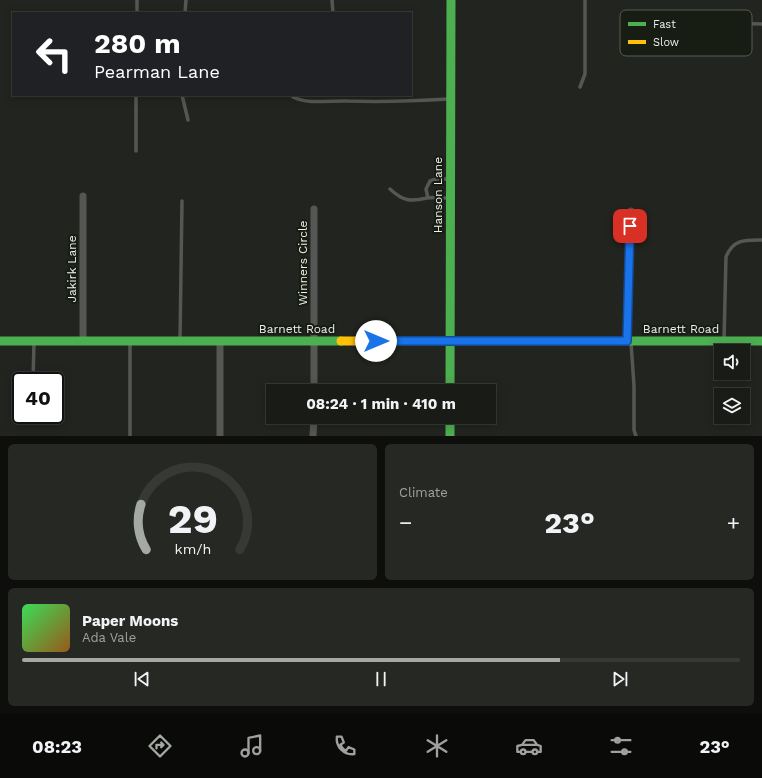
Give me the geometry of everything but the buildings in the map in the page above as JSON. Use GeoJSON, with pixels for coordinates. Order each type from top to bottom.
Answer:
{"type":"FeatureCollection","features":[{"type":"Feature","properties":{"kind":"street","name":"Hanson Lane"},"geometry":{"type":"LineString","coordinates":[[450,384],[451,0]]}},
{"type":"Feature","properties":{"kind":"street","name":"Jakirk Lane"},"geometry":{"type":"LineString","coordinates":[[83,196],[83,341]]}},
{"type":"Feature","properties":{"kind":"street","name":"Winners Circle"},"geometry":{"type":"LineString","coordinates":[[314,210],[314,384]]}},
{"type":"Feature","properties":{"kind":"street"},"geometry":{"type":"LineString","coordinates":[[629,341],[630,211]]}},
{"type":"Feature","properties":{"kind":"street","name":"Barnett Road"},"geometry":{"type":"LineString","coordinates":[[0,341],[762,341]]}},
{"type":"Feature","properties":{"kind":"street"},"geometry":{"type":"LineString","coordinates":[[220,341],[220,436]]}},
{"type":"Feature","properties":{"kind":"street"},"geometry":{"type":"LineString","coordinates":[[314,424],[314,436]]}},
{"type":"Feature","properties":{"kind":"street"},"geometry":{"type":"LineString","coordinates":[[450,424],[450,436]]}},
{"type":"Feature","properties":{"kind":"lane"},"geometry":{"type":"LineString","coordinates":[[137,0],[137,12]]}},
{"type":"Feature","properties":{"kind":"lane"},"geometry":{"type":"LineString","coordinates":[[185,12],[186,0]]}},
{"type":"Feature","properties":{"kind":"lane"},"geometry":{"type":"LineString","coordinates":[[332,0],[333,12]]}},
{"type":"Feature","properties":{"kind":"lane"},"geometry":{"type":"LineString","coordinates":[[580,87],[585,74],[585,0]]}},
{"type":"Feature","properties":{"kind":"lane"},"geometry":{"type":"LineString","coordinates":[[752,24],[762,24]]}},
{"type":"Feature","properties":{"kind":"lane"},"geometry":{"type":"LineString","coordinates":[[136,96],[136,151]]}},
{"type":"Feature","properties":{"kind":"lane"},"geometry":{"type":"LineString","coordinates":[[182,96],[188,120]]}},
{"type":"Feature","properties":{"kind":"lane"},"geometry":{"type":"LineString","coordinates":[[347,96],[347,101]]}},
{"type":"Feature","properties":{"kind":"lane"},"geometry":{"type":"LineString","coordinates":[[293,97],[308,101],[414,101],[450,99]]}},
{"type":"Feature","properties":{"kind":"lane"},"geometry":{"type":"LineString","coordinates":[[428,198],[426,190],[430,181],[436,179],[450,179]]}},
{"type":"Feature","properties":{"kind":"lane"},"geometry":{"type":"LineString","coordinates":[[390,189],[397,195],[407,200],[450,198]]}},
{"type":"Feature","properties":{"kind":"lane"},"geometry":{"type":"LineString","coordinates":[[180,341],[182,201]]}},
{"type":"Feature","properties":{"kind":"lane"},"geometry":{"type":"LineString","coordinates":[[724,341],[726,257],[733,245],[739,242],[762,240]]}},
{"type":"Feature","properties":{"kind":"lane"},"geometry":{"type":"LineString","coordinates":[[33,372],[34,341]]}},
{"type":"Feature","properties":{"kind":"lane"},"geometry":{"type":"LineString","coordinates":[[130,341],[130,436]]}},
{"type":"Feature","properties":{"kind":"lane"},"geometry":{"type":"LineString","coordinates":[[629,341],[634,386],[634,430],[636,436]]}},
{"type":"Feature","properties":{"kind":"traffic: fast"},"geometry":{"type":"LineString","coordinates":[[450,384],[451,0]]}},
{"type":"Feature","properties":{"kind":"traffic: fast"},"geometry":{"type":"LineString","coordinates":[[0,341],[341,341]]}},
{"type":"Feature","properties":{"kind":"traffic: fast"},"geometry":{"type":"LineString","coordinates":[[482,341],[762,341]]}},
{"type":"Feature","properties":{"kind":"traffic: fast"},"geometry":{"type":"LineString","coordinates":[[450,424],[450,436]]}},
{"type":"Feature","properties":{"kind":"traffic: slow"},"geometry":{"type":"LineString","coordinates":[[341,341],[482,341]]}},
{"type":"Feature","properties":{"kind":"route"},"geometry":{"type":"LineString","coordinates":[[376,341],[627,341],[630,226]]}}]}
